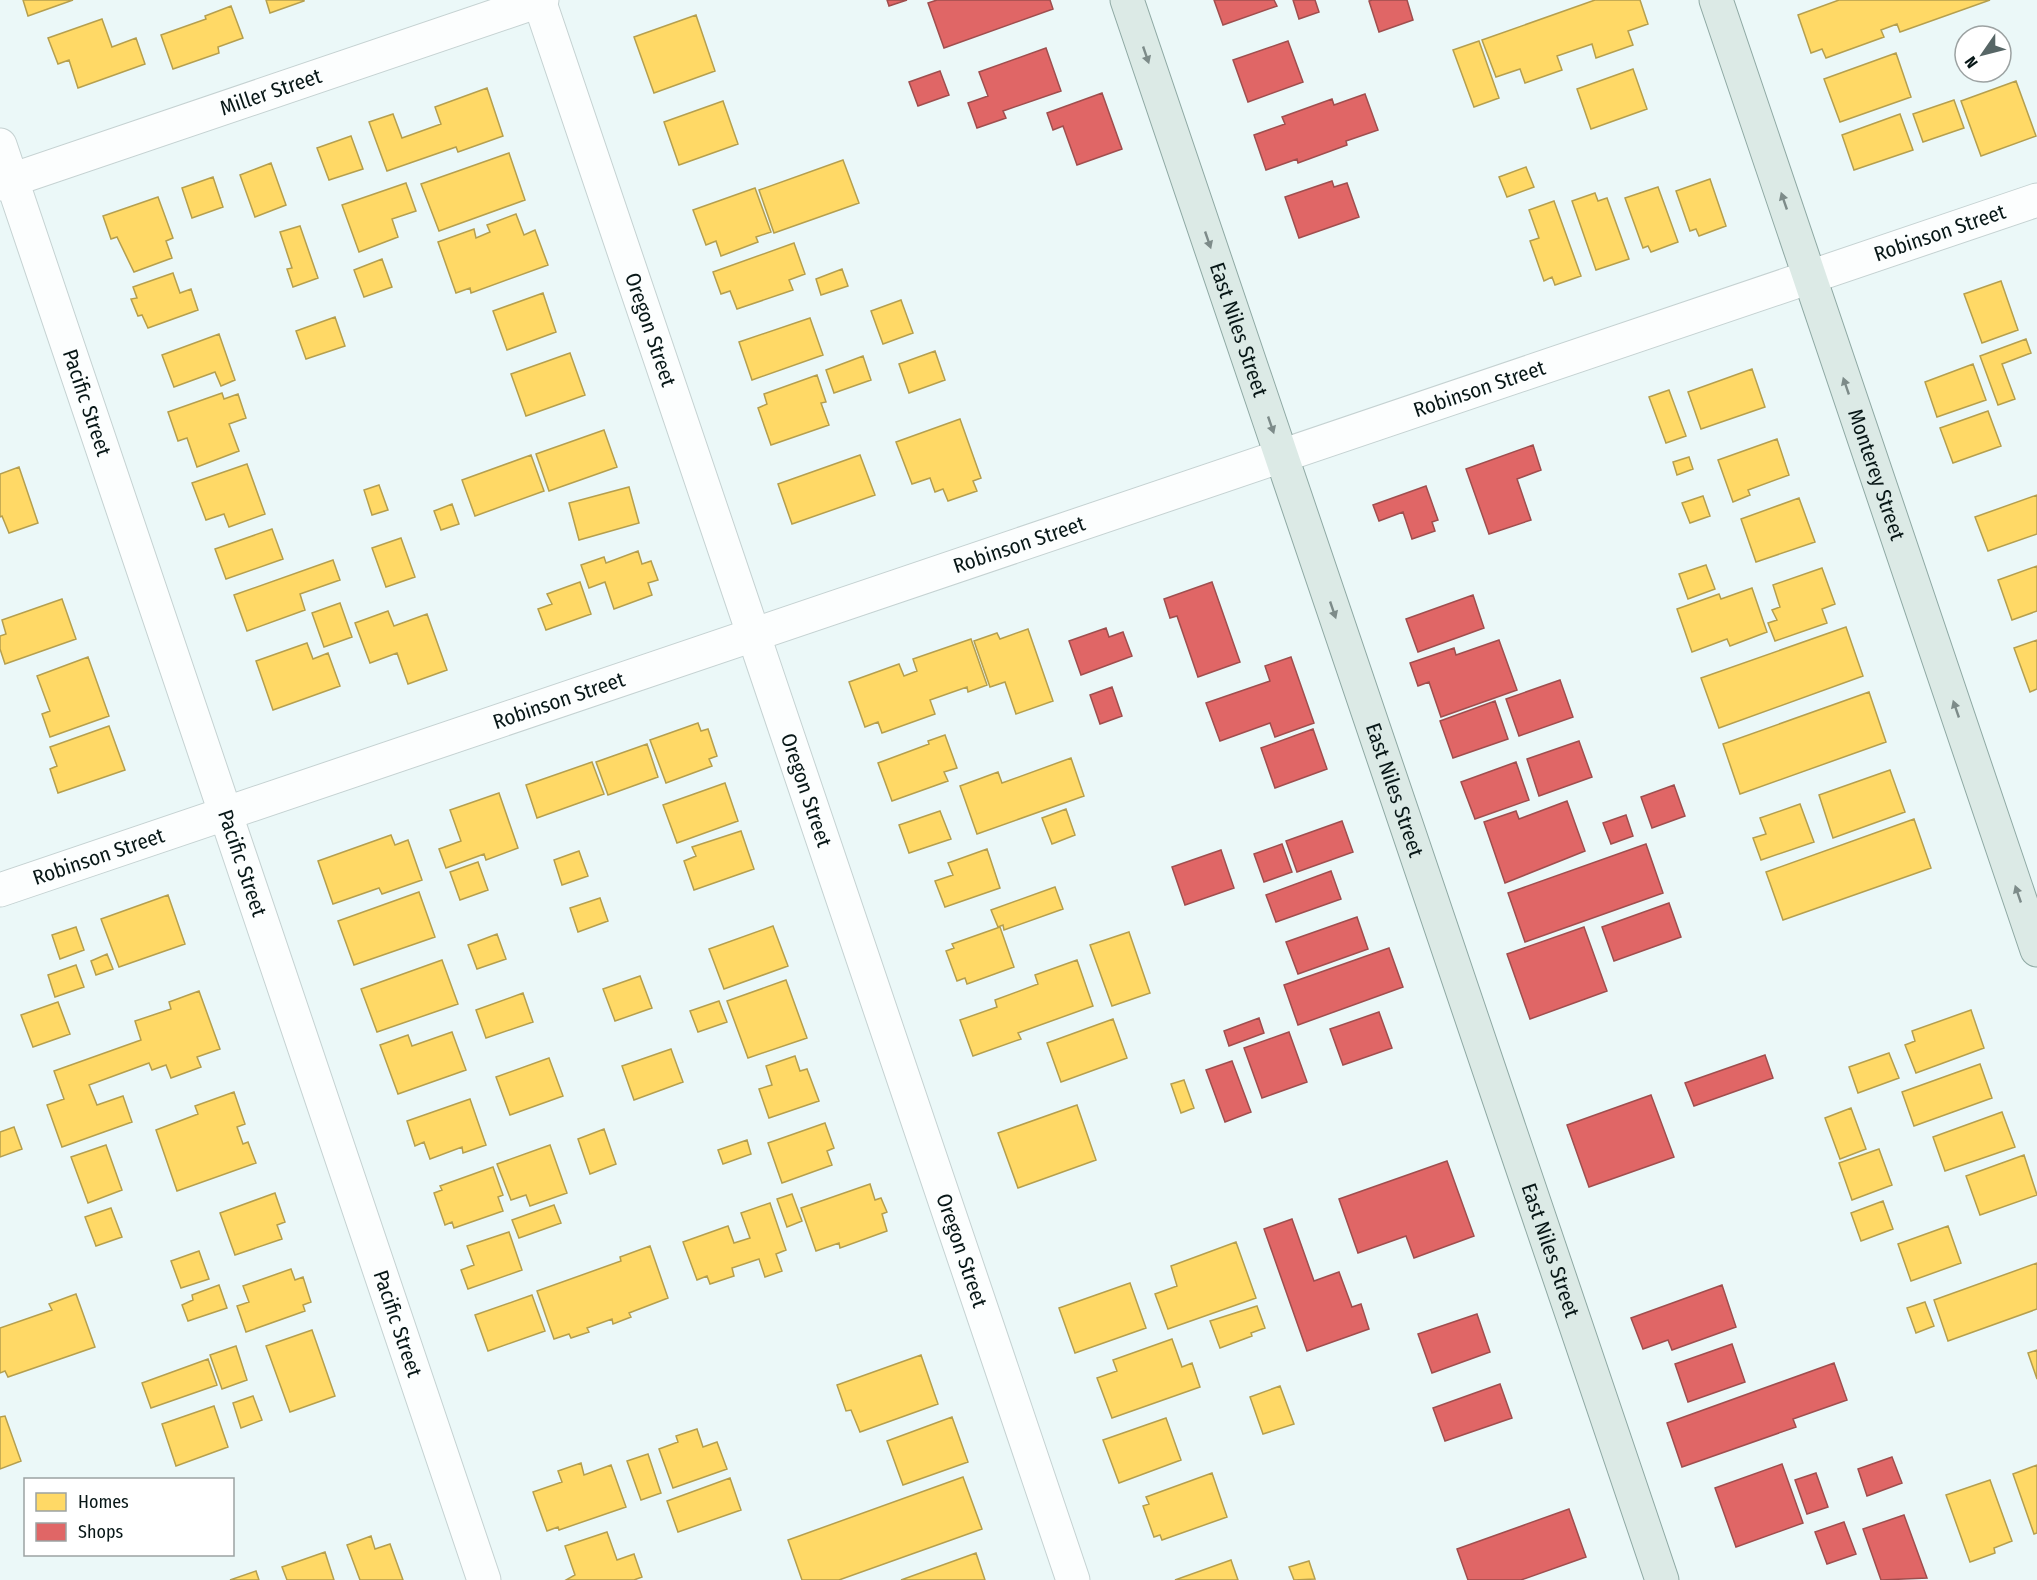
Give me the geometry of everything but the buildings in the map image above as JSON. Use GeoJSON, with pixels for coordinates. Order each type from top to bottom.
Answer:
{"type":"FeatureCollection","features":[{"type":"Feature","properties":{"kind":"main road","name":"East Niles Street"},"geometry":{"type":"LineString","coordinates":[[1127,0],[1662,1580]]}},
{"type":"Feature","properties":{"kind":"main road","name":"Monterey Street"},"geometry":{"type":"LineString","coordinates":[[1716,0],[2037,950]]}},
{"type":"Feature","properties":{"kind":"street","name":"Miller Street"},"geometry":{"type":"LineString","coordinates":[[6,182],[540,0]]}},
{"type":"Feature","properties":{"kind":"street","name":"Oregon Street"},"geometry":{"type":"LineString","coordinates":[[540,0],[1073,1580]]}},
{"type":"Feature","properties":{"kind":"street","name":"Pacific Street"},"geometry":{"type":"LineString","coordinates":[[0,145],[6,182],[226,814],[484,1580]]}},
{"type":"Feature","properties":{"kind":"street","name":"Robinson Street"},"geometry":{"type":"LineString","coordinates":[[0,890],[2037,200]]}}]}
